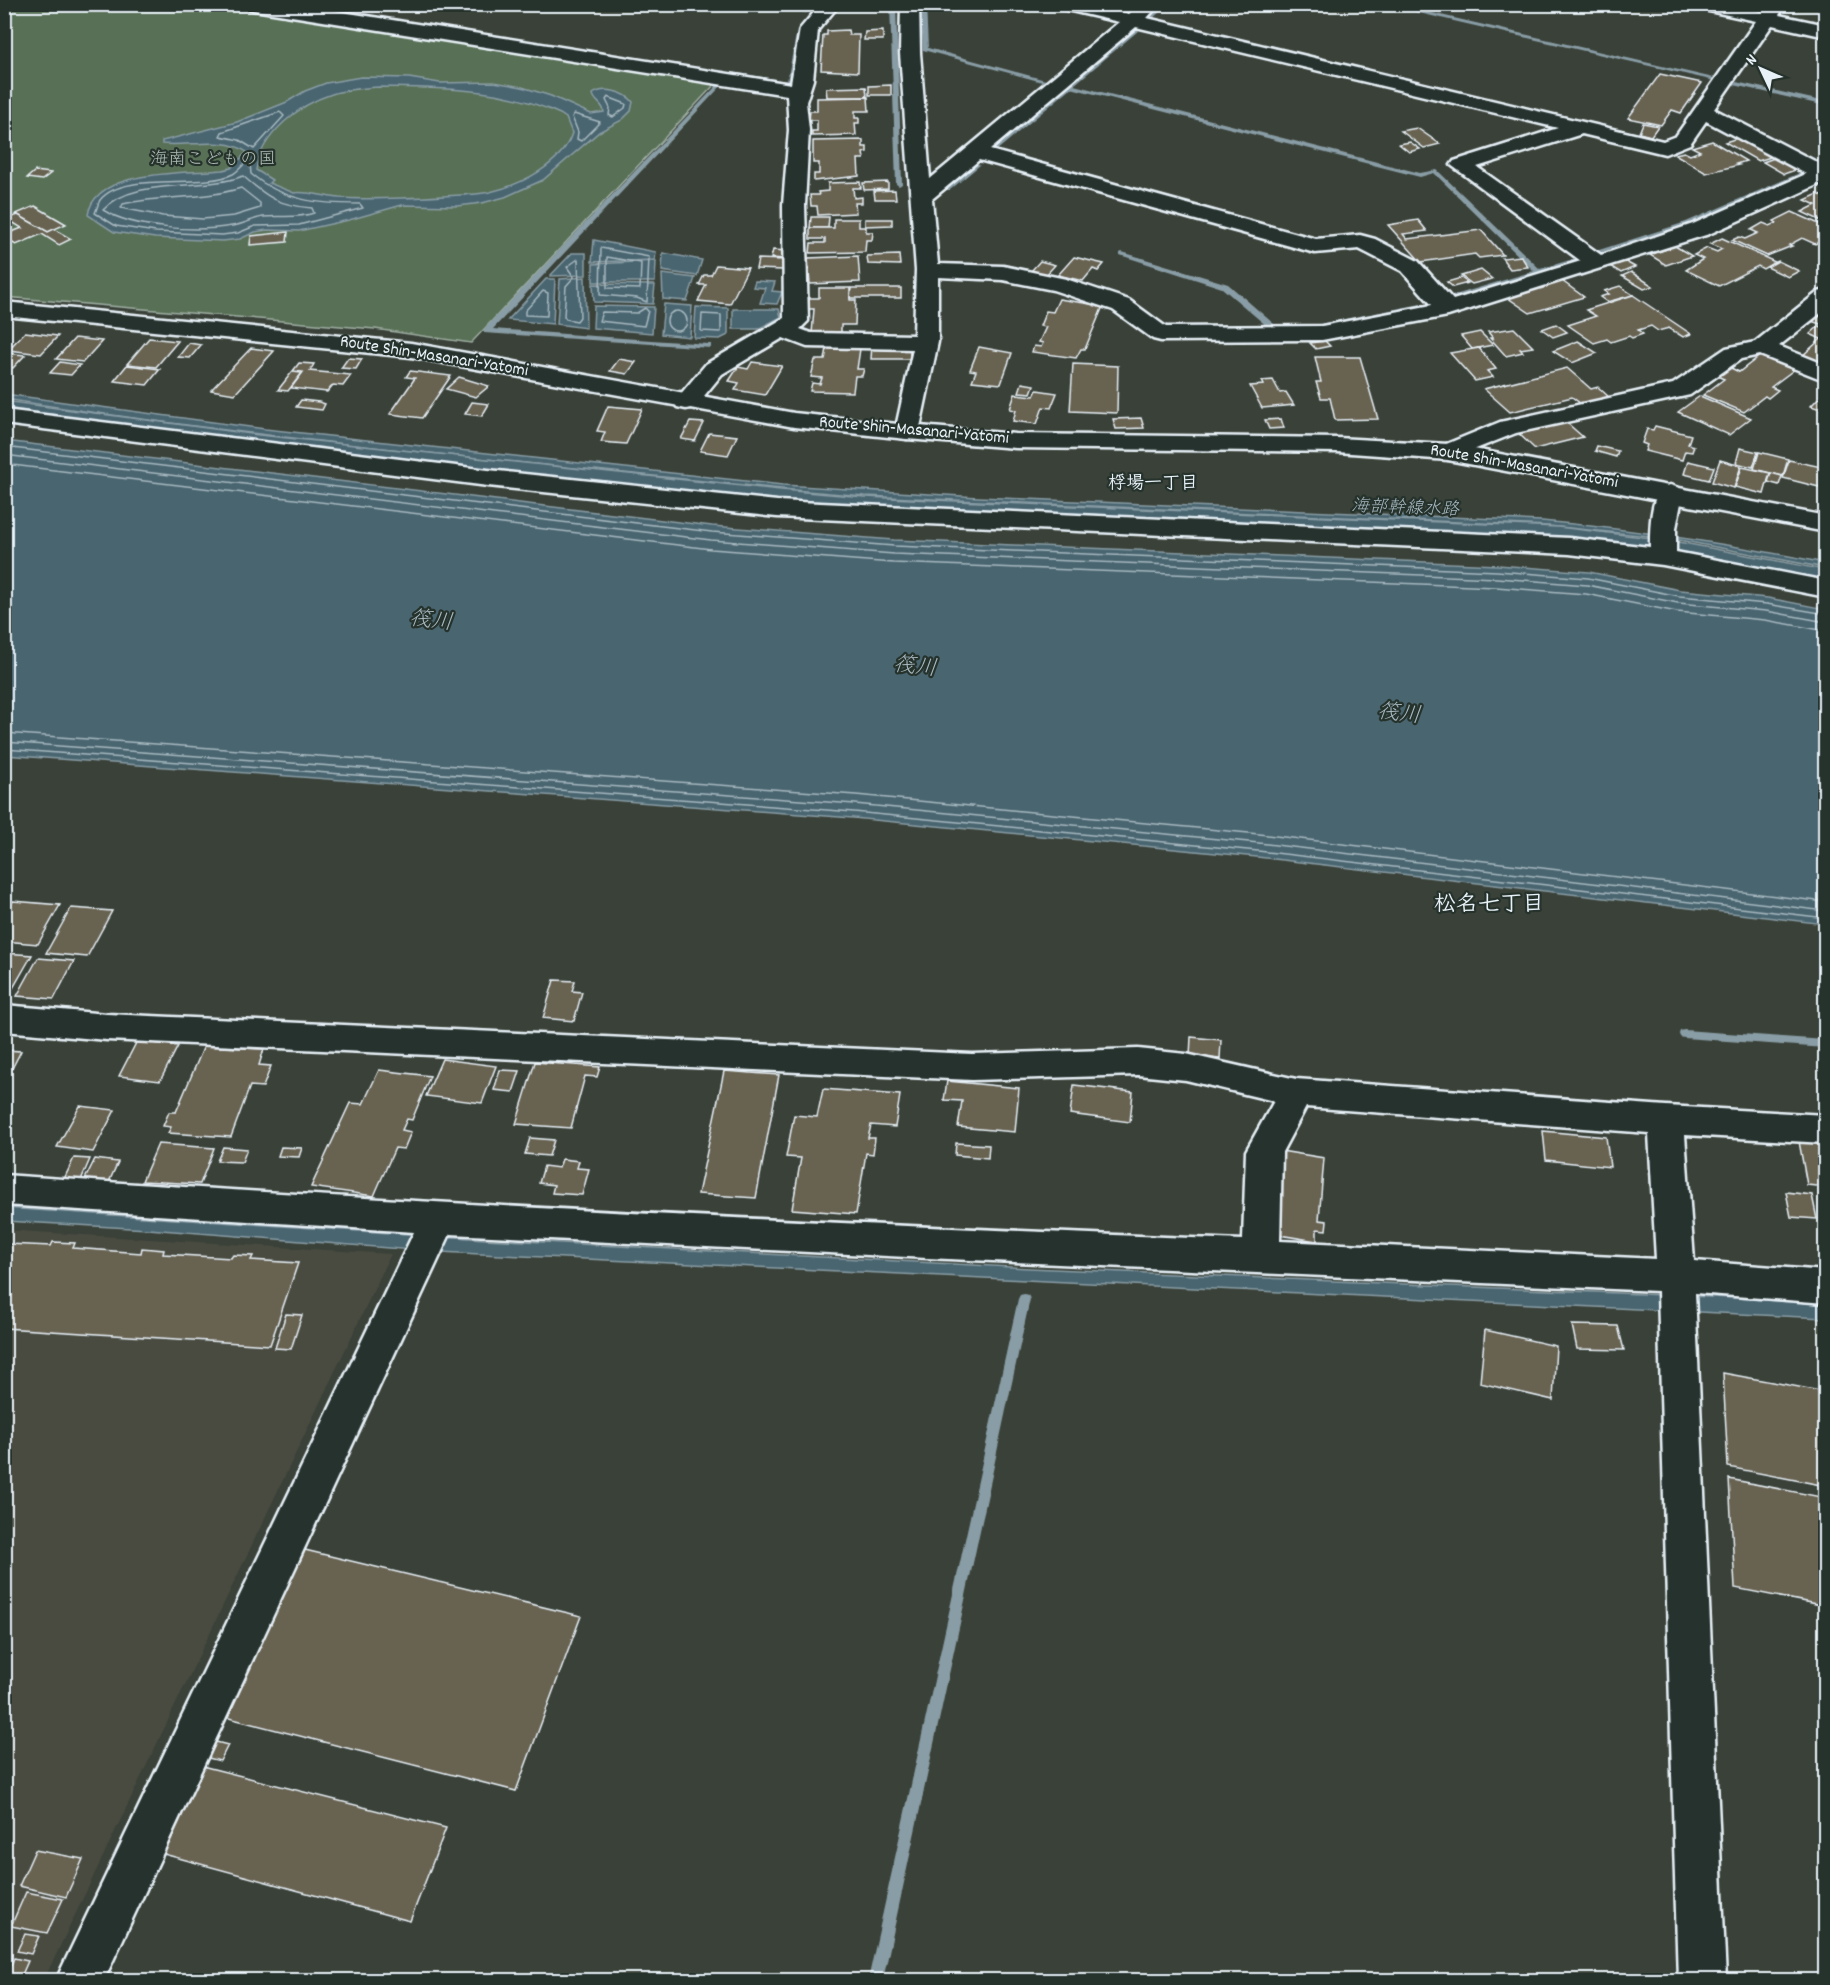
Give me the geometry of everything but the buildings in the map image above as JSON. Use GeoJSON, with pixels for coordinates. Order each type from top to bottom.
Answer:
{"type":"FeatureCollection","features":[{"type":"Feature","properties":{"kind":"street"},"geometry":{"type":"LineString","coordinates":[[254,4],[798,91]]}},
{"type":"Feature","properties":{"kind":"street"},"geometry":{"type":"LineString","coordinates":[[686,402],[714,369],[796,321],[794,205],[799,129],[798,91],[803,80],[808,29],[831,4]]}},
{"type":"Feature","properties":{"kind":"street"},"geometry":{"type":"LineString","coordinates":[[908,432],[926,342],[927,270],[910,53],[910,4]]}},
{"type":"Feature","properties":{"kind":"street"},"geometry":{"type":"LineString","coordinates":[[1065,4],[1665,148],[1683,140],[1773,11]]}},
{"type":"Feature","properties":{"kind":"street"},"geometry":{"type":"LineString","coordinates":[[923,196],[1152,4]]}},
{"type":"Feature","properties":{"kind":"street"},"geometry":{"type":"LineString","coordinates":[[1702,4],[1773,11],[1826,30]]}},
{"type":"Feature","properties":{"kind":"street"},"geometry":{"type":"LineString","coordinates":[[1703,111],[1824,174]]}},
{"type":"Feature","properties":{"kind":"street"},"geometry":{"type":"LineString","coordinates":[[1582,128],[1461,165],[1598,263]]}},
{"type":"Feature","properties":{"kind":"street"},"geometry":{"type":"LineString","coordinates":[[977,153],[1315,246],[1360,242],[1367,244],[1410,266],[1448,309]]}},
{"type":"Feature","properties":{"kind":"street"},"geometry":{"type":"LineString","coordinates":[[927,270],[1003,273],[1058,284],[1121,305],[1161,334],[1322,333],[1448,309],[1598,263],[1701,228],[1824,174]]}},
{"type":"Feature","properties":{"kind":"street"},"geometry":{"type":"LineString","coordinates":[[1448,452],[1509,427],[1681,390],[1734,354],[1761,348],[1826,297]]}},
{"type":"Feature","properties":{"kind":"street","name":"Route Shin-Masanari-Yatomi"},"geometry":{"type":"LineString","coordinates":[[4,309],[411,350],[794,420],[908,432],[1016,441],[1337,445],[1448,452],[1826,524]]}},
{"type":"Feature","properties":{"kind":"street"},"geometry":{"type":"LineString","coordinates":[[781,329],[807,340],[926,342]]}},
{"type":"Feature","properties":{"kind":"street"},"geometry":{"type":"LineString","coordinates":[[1761,348],[1826,374]]}},
{"type":"Feature","properties":{"kind":"street"},"geometry":{"type":"LineString","coordinates":[[4,417],[477,477],[777,509],[1569,546],[1663,546],[1826,589]]}},
{"type":"Feature","properties":{"kind":"street"},"geometry":{"type":"LineString","coordinates":[[1663,546],[1670,493]]}},
{"type":"Feature","properties":{"kind":"street"},"geometry":{"type":"LineString","coordinates":[[4,1018],[119,1028],[972,1067],[1138,1062],[1186,1067],[1296,1093],[1666,1120],[1826,1129]]}},
{"type":"Feature","properties":{"kind":"street"},"geometry":{"type":"LineString","coordinates":[[1261,1256],[1264,1151],[1296,1093]]}},
{"type":"Feature","properties":{"kind":"street"},"geometry":{"type":"LineString","coordinates":[[1666,1120],[1677,1295],[1702,1980]]}},
{"type":"Feature","properties":{"kind":"street"},"geometry":{"type":"LineString","coordinates":[[4,1190],[319,1212],[433,1232],[927,1243],[1261,1256],[1677,1295],[1826,1287]]}},
{"type":"Feature","properties":{"kind":"street"},"geometry":{"type":"LineString","coordinates":[[80,1980],[433,1232]]}},
{"type":"Feature","properties":{"kind":"shaded area"},"geometry":{"type":"Polygon","coordinates":[[[4,1230],[391,1254],[44,1980],[5,1980],[4,1230]]]}},
{"type":"Feature","properties":{"kind":"green space","name":"海南こどもの国"},"geometry":{"type":"Polygon","coordinates":[[[4,5],[227,5],[717,82],[471,343],[375,329],[5,297],[4,5]]]}},
{"type":"Feature","properties":{"kind":"water"},"geometry":{"type":"Polygon","coordinates":[[[361,77],[409,78],[440,83],[494,82],[522,87],[551,96],[591,114],[604,112],[593,94],[603,90],[625,95],[633,102],[631,111],[622,120],[599,132],[543,180],[505,197],[482,203],[458,206],[402,205],[299,231],[267,230],[255,232],[240,239],[223,241],[155,238],[114,232],[88,215],[94,200],[107,189],[124,181],[144,176],[223,170],[231,168],[247,152],[228,144],[172,145],[162,144],[162,141],[237,122],[326,83],[361,77]],[[379,87],[332,94],[295,113],[265,144],[256,170],[272,180],[269,183],[294,193],[339,198],[479,194],[502,189],[538,172],[559,155],[572,133],[566,118],[560,114],[516,99],[471,91],[379,87]]]}},
{"type":"Feature","properties":{"kind":"water"},"geometry":{"type":"Polygon","coordinates":[[[594,240],[656,252],[655,260],[592,262],[594,240]]]}},
{"type":"Feature","properties":{"kind":"water"},"geometry":{"type":"Polygon","coordinates":[[[572,253],[586,253],[586,275],[550,276],[572,253]]]}},
{"type":"Feature","properties":{"kind":"water"},"geometry":{"type":"Polygon","coordinates":[[[663,253],[702,260],[697,276],[662,271],[663,253]]]}},
{"type":"Feature","properties":{"kind":"water"},"geometry":{"type":"Polygon","coordinates":[[[656,261],[655,282],[593,282],[593,264],[656,261]]]}},
{"type":"Feature","properties":{"kind":"water"},"geometry":{"type":"Polygon","coordinates":[[[662,274],[695,278],[687,301],[663,299],[662,274]]]}},
{"type":"Feature","properties":{"kind":"water"},"geometry":{"type":"Polygon","coordinates":[[[585,277],[586,328],[557,324],[560,279],[585,277]]]}},
{"type":"Feature","properties":{"kind":"water"},"geometry":{"type":"Polygon","coordinates":[[[546,279],[555,279],[553,324],[508,320],[546,279]]]}},
{"type":"Feature","properties":{"kind":"water"},"geometry":{"type":"Polygon","coordinates":[[[755,281],[775,282],[772,291],[782,292],[777,304],[760,303],[765,288],[753,287],[755,281]]]}},
{"type":"Feature","properties":{"kind":"water"},"geometry":{"type":"Polygon","coordinates":[[[593,284],[655,285],[653,304],[594,302],[593,284]]]}},
{"type":"Feature","properties":{"kind":"water"},"geometry":{"type":"Polygon","coordinates":[[[664,304],[692,306],[690,337],[661,334],[664,304]]]}},
{"type":"Feature","properties":{"kind":"water"},"geometry":{"type":"Polygon","coordinates":[[[594,306],[654,307],[652,333],[593,328],[594,306]]]}},
{"type":"Feature","properties":{"kind":"water"},"geometry":{"type":"Polygon","coordinates":[[[696,307],[728,308],[728,335],[720,339],[694,338],[696,307]]]}},
{"type":"Feature","properties":{"kind":"water"},"geometry":{"type":"Polygon","coordinates":[[[733,309],[779,309],[781,317],[758,329],[733,329],[733,309]]]}},
{"type":"Feature","properties":{"kind":"water"},"geometry":{"type":"Polygon","coordinates":[[[4,394],[265,429],[783,485],[978,497],[1542,521],[1649,533],[1719,544],[1825,563],[1825,568],[1669,538],[1549,526],[865,496],[782,489],[198,427],[5,399],[4,394]]]}},
{"type":"Feature","properties":{"kind":"water"},"geometry":{"type":"Polygon","coordinates":[[[4,401],[259,435],[865,497],[1558,527],[1668,540],[1825,570],[1825,581],[1667,549],[1537,536],[775,501],[248,442],[5,408],[4,401]]]}},
{"type":"Feature","properties":{"kind":"water","name":"筏川"},"geometry":{"type":"Polygon","coordinates":[[[5,441],[712,526],[894,540],[1498,565],[1589,572],[1680,590],[1768,598],[1825,609],[1825,924],[1257,857],[853,818],[5,755],[5,441]]]}},
{"type":"Feature","properties":{"kind":"water"},"geometry":{"type":"Polygon","coordinates":[[[4,1208],[485,1239],[1029,1268],[1735,1298],[1825,1304],[1825,1318],[439,1252],[148,1229],[5,1221],[4,1208]]]}},
{"type":"Feature","properties":{"kind":"waterway"},"geometry":{"type":"LineString","coordinates":[[762,4],[806,11]]}},
{"type":"Feature","properties":{"kind":"waterway"},"geometry":{"type":"LineString","coordinates":[[893,4],[899,184]]}},
{"type":"Feature","properties":{"kind":"waterway"},"geometry":{"type":"LineString","coordinates":[[923,4],[925,49],[1046,81]]}},
{"type":"Feature","properties":{"kind":"waterway"},"geometry":{"type":"LineString","coordinates":[[1151,17],[1166,4]]}},
{"type":"Feature","properties":{"kind":"waterway"},"geometry":{"type":"LineString","coordinates":[[1383,4],[1715,79]]}},
{"type":"Feature","properties":{"kind":"waterway"},"geometry":{"type":"LineString","coordinates":[[733,74],[790,83],[800,30],[809,19]]}},
{"type":"Feature","properties":{"kind":"waterway"},"geometry":{"type":"LineString","coordinates":[[1070,86],[1136,30]]}},
{"type":"Feature","properties":{"kind":"waterway"},"geometry":{"type":"LineString","coordinates":[[708,346],[487,331],[721,83]]}},
{"type":"Feature","properties":{"kind":"waterway"},"geometry":{"type":"LineString","coordinates":[[1736,84],[1826,104]]}},
{"type":"Feature","properties":{"kind":"waterway"},"geometry":{"type":"LineString","coordinates":[[994,150],[1070,86]]}},
{"type":"Feature","properties":{"kind":"waterway"},"geometry":{"type":"LineString","coordinates":[[1070,86],[1420,175],[1435,171],[1539,272]]}},
{"type":"Feature","properties":{"kind":"waterway"},"geometry":{"type":"LineString","coordinates":[[1817,164],[1826,158]]}},
{"type":"Feature","properties":{"kind":"waterway"},"geometry":{"type":"LineString","coordinates":[[948,189],[977,165]]}},
{"type":"Feature","properties":{"kind":"waterway"},"geometry":{"type":"LineString","coordinates":[[1600,251],[1688,223],[1804,173]]}},
{"type":"Feature","properties":{"kind":"waterway"},"geometry":{"type":"LineString","coordinates":[[1122,254],[1225,286],[1272,326],[1285,326]]}},
{"type":"Feature","properties":{"kind":"waterway"},"geometry":{"type":"LineString","coordinates":[[1539,272],[1580,259]]}},
{"type":"Feature","properties":{"kind":"waterway"},"geometry":{"type":"LineString","coordinates":[[1448,300],[1539,272]]}},
{"type":"Feature","properties":{"kind":"waterway"},"geometry":{"type":"LineString","coordinates":[[1307,326],[1319,326],[1421,306]]}},
{"type":"Feature","properties":{"kind":"waterway"},"geometry":{"type":"LineString","coordinates":[[1684,1034],[1826,1044]]}},
{"type":"Feature","properties":{"kind":"waterway"},"geometry":{"type":"LineString","coordinates":[[875,1980],[1024,1299]]}},
{"type":"Feature","properties":{"kind":"district","name":"桴場一丁目"},"geometry":{"type":"Point","coordinates":[1153,484]}},
{"type":"Feature","properties":{"kind":"district","name":"松名七丁目"},"geometry":{"type":"Point","coordinates":[1489,905]}},
{"type":"Feature","properties":{"kind":"water label","name":"海部幹線水路"},"geometry":{"type":"Point","coordinates":[1405,509]}}]}
